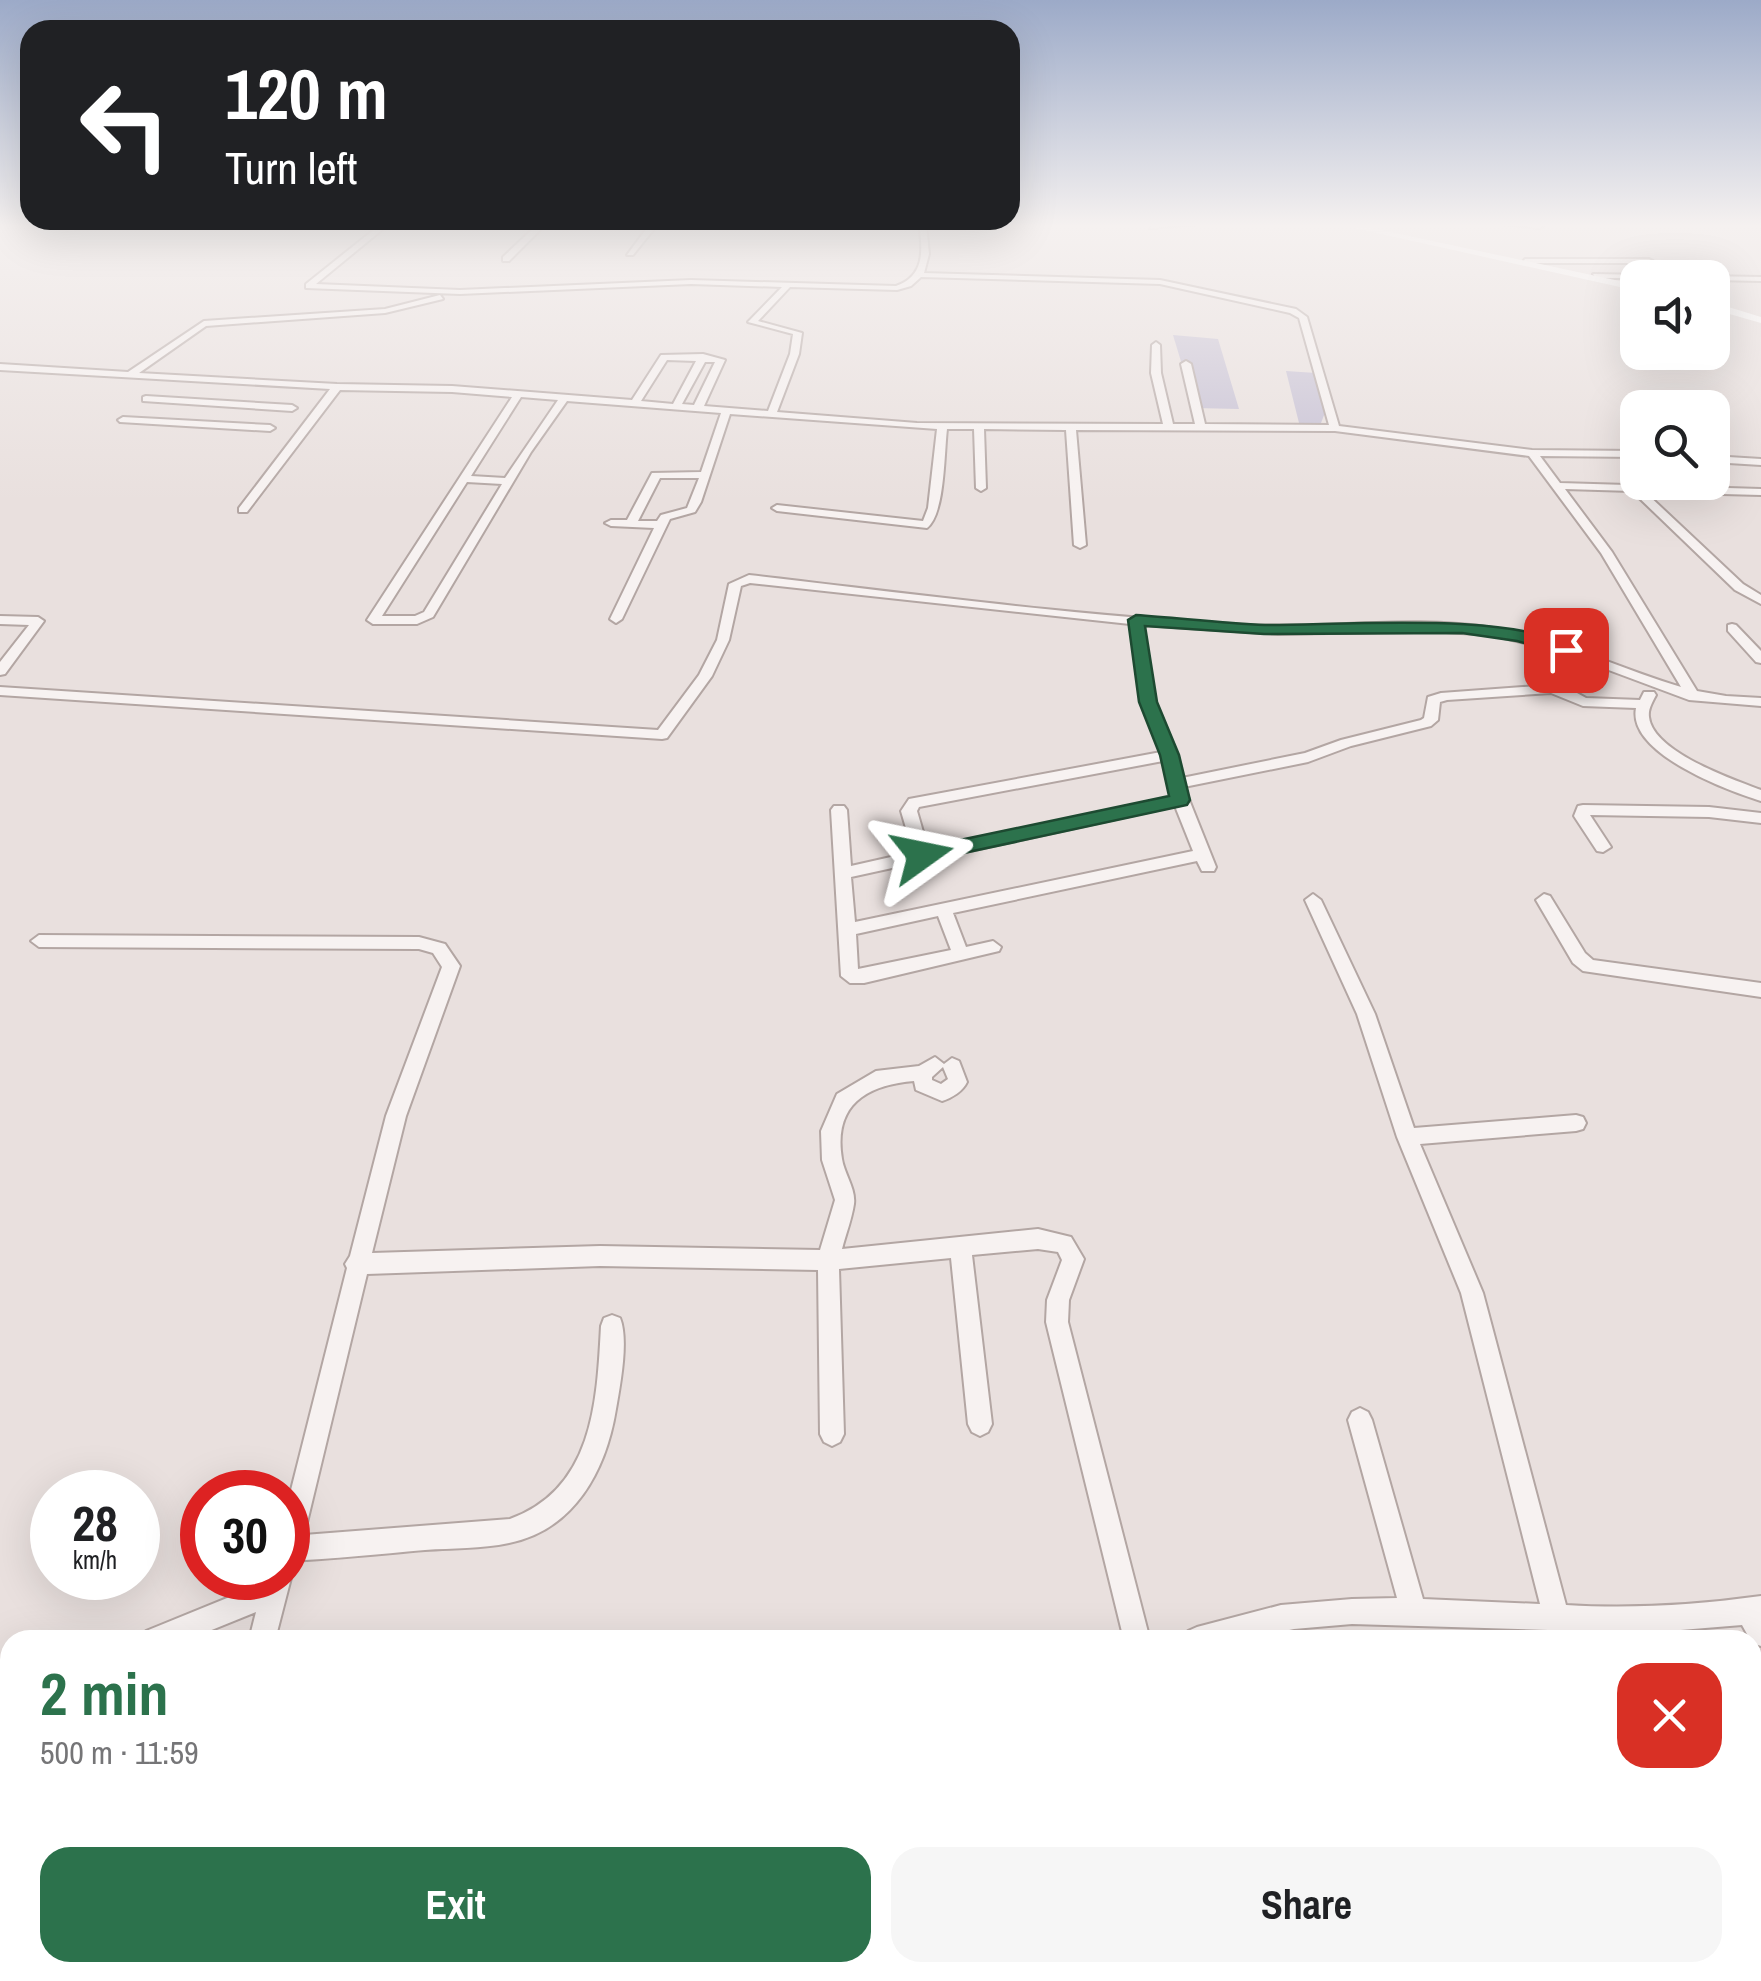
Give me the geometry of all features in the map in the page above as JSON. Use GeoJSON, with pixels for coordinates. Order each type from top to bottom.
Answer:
{"type":"FeatureCollection","features":[{"type":"Feature","properties":{"kind":"street"},"geometry":{"type":"LineString","coordinates":[[130,374],[204,324],[309,316]]}},
{"type":"Feature","properties":{"kind":"street"},"geometry":{"type":"LineString","coordinates":[[757,316],[752,322],[798,332],[795,355],[782,378],[772,414]]}},
{"type":"Feature","properties":{"kind":"street"},"geometry":{"type":"LineString","coordinates":[[1301,316],[1335,428]]}},
{"type":"Feature","properties":{"kind":"street"},"geometry":{"type":"LineString","coordinates":[[1156,345],[1156,373],[1169,427]]}},
{"type":"Feature","properties":{"kind":"street"},"geometry":{"type":"LineString","coordinates":[[634,405],[664,357],[722,361],[698,408]]}},
{"type":"Feature","properties":{"kind":"street"},"geometry":{"type":"LineString","coordinates":[[676,407],[703,358]]}},
{"type":"Feature","properties":{"kind":"street"},"geometry":{"type":"LineString","coordinates":[[1186,364],[1200,426]]}},
{"type":"Feature","properties":{"kind":"street"},"geometry":{"type":"LineString","coordinates":[[0,367],[244,382],[438,388],[942,427],[1335,428],[1532,453],[1620,454]]}},
{"type":"Feature","properties":{"kind":"street"},"geometry":{"type":"LineString","coordinates":[[197,424],[244,382]]}},
{"type":"Feature","properties":{"kind":"street"},"geometry":{"type":"LineString","coordinates":[[243,510],[337,386]]}},
{"type":"Feature","properties":{"kind":"street"},"geometry":{"type":"LineString","coordinates":[[518,395],[373,620],[417,620],[428,614],[508,481],[564,399]]}},
{"type":"Feature","properties":{"kind":"street"},"geometry":{"type":"LineString","coordinates":[[146,399],[292,408]]}},
{"type":"Feature","properties":{"kind":"street"},"geometry":{"type":"LineString","coordinates":[[616,619],[668,514],[693,508],[727,410]]}},
{"type":"Feature","properties":{"kind":"street"},"geometry":{"type":"LineString","coordinates":[[123,420],[270,428]]}},
{"type":"Feature","properties":{"kind":"street"},"geometry":{"type":"LineString","coordinates":[[778,508],[926,525],[933,508],[942,427]]}},
{"type":"Feature","properties":{"kind":"street"},"geometry":{"type":"LineString","coordinates":[[978,427],[981,488]]}},
{"type":"Feature","properties":{"kind":"street"},"geometry":{"type":"LineString","coordinates":[[1071,428],[1080,545]]}},
{"type":"Feature","properties":{"kind":"street"},"geometry":{"type":"LineString","coordinates":[[1532,453],[1606,552],[1694,696]]}},
{"type":"Feature","properties":{"kind":"street"},"geometry":{"type":"LineString","coordinates":[[1730,460],[1761,462]]}},
{"type":"Feature","properties":{"kind":"street"},"geometry":{"type":"LineString","coordinates":[[631,524],[656,474],[706,475]]}},
{"type":"Feature","properties":{"kind":"street"},"geometry":{"type":"LineString","coordinates":[[463,480],[508,481]]}},
{"type":"Feature","properties":{"kind":"street"},"geometry":{"type":"LineString","coordinates":[[1558,486],[1620,487]]}},
{"type":"Feature","properties":{"kind":"street"},"geometry":{"type":"LineString","coordinates":[[1730,491],[1761,492]]}},
{"type":"Feature","properties":{"kind":"street"},"geometry":{"type":"LineString","coordinates":[[1648,500],[1739,587],[1761,600]]}},
{"type":"Feature","properties":{"kind":"street"},"geometry":{"type":"LineString","coordinates":[[610,523],[662,525]]}},
{"type":"Feature","properties":{"kind":"street"},"geometry":{"type":"LineString","coordinates":[[0,691],[662,735],[714,660],[727,628],[734,584],[740,580],[1264,630],[1447,628],[1496,632],[1566,650],[1694,696],[1718,702],[1761,702]]}},
{"type":"Feature","properties":{"kind":"street"},"geometry":{"type":"LineString","coordinates":[[0,620],[38,622],[0,671]]}},
{"type":"Feature","properties":{"kind":"street"},"geometry":{"type":"LineString","coordinates":[[845,930],[1205,861],[1144,687],[1136,620]]}},
{"type":"Feature","properties":{"kind":"street"},"geometry":{"type":"LineString","coordinates":[[1732,628],[1761,659]]}},
{"type":"Feature","properties":{"kind":"street"},"geometry":{"type":"LineString","coordinates":[[1660,684],[1642,704],[1642,722],[1660,748],[1761,796]]}},
{"type":"Feature","properties":{"kind":"street"},"geometry":{"type":"LineString","coordinates":[[842,872],[1308,758],[1346,743],[1426,723],[1431,720],[1433,700],[1446,696],[1552,689],[1583,702],[1642,704]]}},
{"type":"Feature","properties":{"kind":"street"},"geometry":{"type":"LineString","coordinates":[[922,855],[909,811],[914,804],[1170,755]]}},
{"type":"Feature","properties":{"kind":"street"},"geometry":{"type":"LineString","coordinates":[[839,810],[848,971],[852,978],[993,947]]}},
{"type":"Feature","properties":{"kind":"street"},"geometry":{"type":"LineString","coordinates":[[1603,847],[1582,816],[1583,810],[1709,812],[1761,818]]}},
{"type":"Feature","properties":{"kind":"street"},"geometry":{"type":"LineString","coordinates":[[1313,900],[1366,1014],[1407,1137],[1472,1293],[1556,1618]]}},
{"type":"Feature","properties":{"kind":"street"},"geometry":{"type":"LineString","coordinates":[[1544,900],[1579,958],[1589,966],[1761,990]]}},
{"type":"Feature","properties":{"kind":"street"},"geometry":{"type":"LineString","coordinates":[[943,909],[961,954]]}},
{"type":"Feature","properties":{"kind":"street"},"geometry":{"type":"LineString","coordinates":[[39,941],[368,941],[419,943],[444,952],[451,974],[405,1086],[356,1264],[307,1470]]}},
{"type":"Feature","properties":{"kind":"street"},"geometry":{"type":"LineString","coordinates":[[832,1434],[828,1260],[844,1200],[832,1160],[831,1131],[836,1114],[850,1094],[883,1076],[936,1068]]}},
{"type":"Feature","properties":{"kind":"street"},"geometry":{"type":"LineString","coordinates":[[1407,1137],[1576,1123]]}},
{"type":"Feature","properties":{"kind":"street"},"geometry":{"type":"LineString","coordinates":[[356,1264],[600,1256],[828,1260],[1055,1239],[1070,1251],[1073,1259],[1058,1300],[1057,1322],[1134,1630]]}},
{"type":"Feature","properties":{"kind":"street"},"geometry":{"type":"LineString","coordinates":[[960,1246],[980,1424]]}},
{"type":"Feature","properties":{"kind":"street"},"geometry":{"type":"LineString","coordinates":[[310,1547],[510,1531],[538,1523],[552,1514],[572,1494],[606,1412],[612,1326]]}},
{"type":"Feature","properties":{"kind":"street"},"geometry":{"type":"LineString","coordinates":[[1360,1420],[1414,1613]]}},
{"type":"Feature","properties":{"kind":"street"},"geometry":{"type":"LineString","coordinates":[[177,1630],[242,1600]]}},
{"type":"Feature","properties":{"kind":"street"},"geometry":{"type":"LineString","coordinates":[[264,1630],[271,1600]]}},
{"type":"Feature","properties":{"kind":"street"},"geometry":{"type":"LineString","coordinates":[[1238,1630],[1296,1616],[1414,1613],[1638,1622],[1757,1618]]}},
{"type":"Feature","properties":{"kind":"shaded area"},"geometry":{"type":"Polygon","coordinates":[[[1173,335],[1218,339],[1239,409],[1195,408],[1173,335]]]}},
{"type":"Feature","properties":{"kind":"shaded area"},"geometry":{"type":"Polygon","coordinates":[[[1286,371],[1316,373],[1326,410],[1321,423],[1299,423],[1286,371]]]}},
{"type":"Feature","properties":{"kind":"route"},"geometry":{"type":"LineString","coordinates":[[922,855],[1180,800],[1170,755],[1148,702],[1136,620],[1264,630],[1462,628],[1519,636],[1566,650]]}}]}
